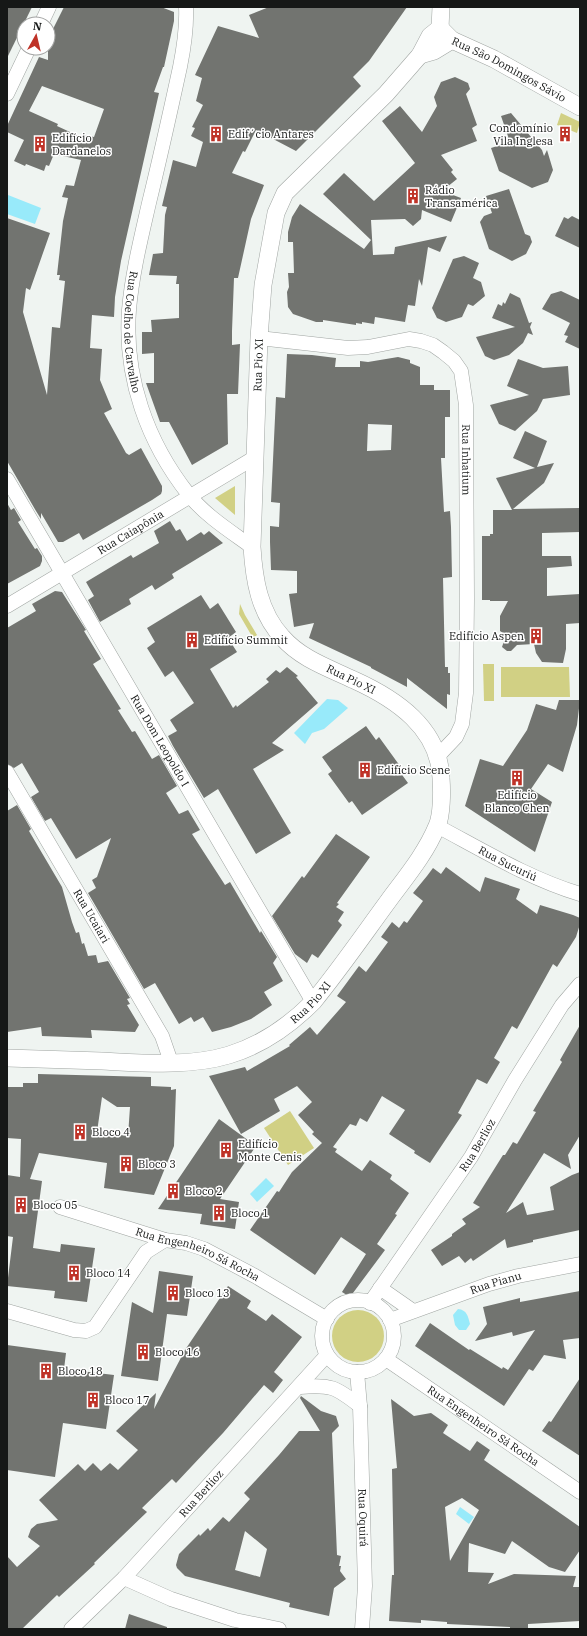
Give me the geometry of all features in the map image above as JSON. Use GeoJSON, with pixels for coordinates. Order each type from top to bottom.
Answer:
{"type":"FeatureCollection","features":[{"type":"Feature","properties":{"kind":"street"},"geometry":{"type":"LineString","coordinates":[[44,16],[49,7]]}},
{"type":"Feature","properties":{"kind":"street","name":"Rua Coelho de Carvalho"},"geometry":{"type":"LineString","coordinates":[[186,7],[187,21],[181,62],[133,275],[129,310],[129,343],[133,378],[139,402],[147,424],[161,452],[190,496],[215,520],[252,547]]}},
{"type":"Feature","properties":{"kind":"street"},"geometry":{"type":"LineString","coordinates":[[441,7],[446,34]]}},
{"type":"Feature","properties":{"kind":"street","name":"Rua Pio XI"},"geometry":{"type":"LineString","coordinates":[[7,1058],[135,1063],[190,1062],[229,1055],[257,1044],[278,1032],[299,1016],[313,1002],[424,850],[438,826],[442,787],[438,756],[424,730],[416,719],[400,705],[355,680],[314,661],[295,649],[282,638],[273,626],[259,597],[255,578],[252,547],[259,338],[266,266],[276,212],[289,190],[386,94],[420,55],[430,36],[446,34]]}},
{"type":"Feature","properties":{"kind":"street","name":"Rua São Domingos Sávio"},"geometry":{"type":"LineString","coordinates":[[446,34],[580,107]]}},
{"type":"Feature","properties":{"kind":"street"},"geometry":{"type":"LineString","coordinates":[[7,94],[25,56]]}},
{"type":"Feature","properties":{"kind":"street","name":"Rua Inhatium"},"geometry":{"type":"LineString","coordinates":[[259,338],[348,348],[368,347],[409,339],[433,345],[454,361],[461,371],[466,405],[466,693],[462,724],[456,737],[438,756]]}},
{"type":"Feature","properties":{"kind":"street","name":"Rua Caiapônia"},"geometry":{"type":"LineString","coordinates":[[7,606],[254,458]]}},
{"type":"Feature","properties":{"kind":"street","name":"Rua Dom Leopoldo I"},"geometry":{"type":"LineString","coordinates":[[7,479],[313,1002]]}},
{"type":"Feature","properties":{"kind":"street","name":"Rua Ucaiari"},"geometry":{"type":"LineString","coordinates":[[7,772],[162,1036],[171,1062]]}},
{"type":"Feature","properties":{"kind":"street","name":"Rua Sucuriú"},"geometry":{"type":"LineString","coordinates":[[438,826],[506,863],[554,886],[580,894]]}},
{"type":"Feature","properties":{"kind":"street","name":"Rua Berlioz"},"geometry":{"type":"LineString","coordinates":[[370,1303],[472,1157],[515,1080],[562,1005],[580,984]]}},
{"type":"Feature","properties":{"kind":"street","name":"Rua Engenheiro Sá Rocha"},"geometry":{"type":"LineString","coordinates":[[60,1207],[165,1240],[186,1243],[204,1249],[255,1276],[327,1319]]}},
{"type":"Feature","properties":{"kind":"street"},"geometry":{"type":"LineString","coordinates":[[7,1311],[74,1330],[86,1331],[96,1327],[146,1252],[165,1240]]}},
{"type":"Feature","properties":{"kind":"street","name":"Rua Pianu"},"geometry":{"type":"LineString","coordinates":[[390,1320],[496,1282],[580,1264]]}},
{"type":"Feature","properties":{"kind":"street"},"geometry":{"type":"LineString","coordinates":[[380,1288],[413,1311]]}},
{"type":"Feature","properties":{"kind":"street"},"geometry":{"type":"LineString","coordinates":[[358,1301],[370,1303],[383,1311],[390,1320],[394,1329],[394,1343],[392,1350],[386,1359],[373,1369],[357,1372],[345,1370],[327,1354],[323,1344],[323,1330],[327,1319],[332,1311],[344,1304],[358,1301]]}},
{"type":"Feature","properties":{"kind":"street","name":"Rua Berlioz"},"geometry":{"type":"LineString","coordinates":[[70,1629],[124,1578],[300,1387],[327,1354]]}},
{"type":"Feature","properties":{"kind":"street","name":"Rua Engenheiro Sá Rocha"},"geometry":{"type":"LineString","coordinates":[[386,1359],[580,1492]]}},
{"type":"Feature","properties":{"kind":"street","name":"Rua Oquirá"},"geometry":{"type":"LineString","coordinates":[[357,1372],[360,1406],[365,1586],[362,1629]]}},
{"type":"Feature","properties":{"kind":"street"},"geometry":{"type":"LineString","coordinates":[[300,1387],[318,1385],[329,1386],[347,1396],[360,1406]]}},
{"type":"Feature","properties":{"kind":"street"},"geometry":{"type":"LineString","coordinates":[[124,1578],[171,1600],[235,1620],[279,1629]]}},
{"type":"Feature","properties":{"kind":"shaded area"},"geometry":{"type":"Polygon","coordinates":[[[561,113],[580,122],[577,133],[557,125],[561,113]]]}},
{"type":"Feature","properties":{"kind":"shaded area"},"geometry":{"type":"Polygon","coordinates":[[[235,486],[235,515],[215,498],[235,486]]]}},
{"type":"Feature","properties":{"kind":"shaded area"},"geometry":{"type":"Polygon","coordinates":[[[240,604],[257,635],[253,638],[239,614],[240,604]]]}},
{"type":"Feature","properties":{"kind":"shaded area"},"geometry":{"type":"Polygon","coordinates":[[[483,664],[494,664],[494,701],[484,701],[483,664]]]}},
{"type":"Feature","properties":{"kind":"shaded area"},"geometry":{"type":"Polygon","coordinates":[[[501,667],[569,667],[570,697],[501,697],[501,667]]]}},
{"type":"Feature","properties":{"kind":"shaded area"},"geometry":{"type":"Polygon","coordinates":[[[290,1111],[314,1148],[288,1165],[264,1128],[290,1111]]]}},
{"type":"Feature","properties":{"kind":"shaded area"},"geometry":{"type":"Polygon","coordinates":[[[353,1310],[363,1310],[377,1317],[384,1331],[384,1341],[377,1355],[363,1362],[353,1362],[343,1358],[336,1351],[332,1341],[332,1331],[336,1321],[343,1314],[353,1310]]]}},
{"type":"Feature","properties":{"kind":"water"},"geometry":{"type":"Polygon","coordinates":[[[8,195],[41,208],[35,224],[7,214],[8,195]]]}},
{"type":"Feature","properties":{"kind":"water"},"geometry":{"type":"Polygon","coordinates":[[[327,699],[338,700],[348,708],[324,729],[312,733],[305,744],[294,733],[327,699]]]}},
{"type":"Feature","properties":{"kind":"water"},"geometry":{"type":"Polygon","coordinates":[[[266,1178],[274,1186],[257,1202],[250,1194],[266,1178]]]}},
{"type":"Feature","properties":{"kind":"water"},"geometry":{"type":"Polygon","coordinates":[[[458,1309],[465,1312],[468,1316],[470,1324],[466,1330],[459,1330],[455,1325],[453,1315],[458,1309]]]}},
{"type":"Feature","properties":{"kind":"water"},"geometry":{"type":"Polygon","coordinates":[[[460,1507],[474,1517],[469,1524],[456,1514],[460,1507]]]}},
{"type":"Feature","properties":{"kind":"building"},"geometry":{"type":"Polygon","coordinates":[[[7,7],[32,7],[28,16],[16,16],[16,40],[7,58],[7,7]]]}},
{"type":"Feature","properties":{"kind":"building"},"geometry":{"type":"Polygon","coordinates":[[[64,7],[161,7],[174,12],[174,21],[164,67],[154,92],[159,93],[121,261],[115,297],[114,317],[92,315],[90,348],[102,349],[100,380],[112,409],[104,413],[126,453],[129,455],[141,448],[162,486],[162,491],[161,494],[152,500],[83,540],[79,533],[63,542],[58,542],[41,513],[41,519],[7,461],[7,218],[50,233],[30,290],[26,288],[23,312],[47,395],[52,327],[60,328],[65,281],[59,280],[60,275],[57,275],[63,221],[68,198],[62,197],[66,185],[74,186],[81,160],[54,154],[49,166],[46,165],[44,171],[26,164],[25,166],[14,161],[24,140],[7,132],[7,126],[39,57],[48,60],[48,56],[56,56],[56,23],[64,7]],[[42,86],[29,111],[58,124],[57,126],[83,138],[84,135],[94,137],[104,109],[42,86]]]}},
{"type":"Feature","properties":{"kind":"building"},"geometry":{"type":"Polygon","coordinates":[[[269,7],[407,7],[369,61],[353,77],[361,86],[296,151],[256,130],[232,173],[264,185],[251,219],[238,278],[234,278],[232,345],[240,344],[238,394],[227,394],[228,444],[192,465],[169,422],[160,422],[146,383],[154,383],[154,353],[142,354],[142,332],[152,332],[151,320],[179,318],[179,284],[176,284],[177,276],[149,275],[153,254],[163,253],[165,215],[167,207],[162,206],[173,160],[196,167],[203,142],[191,136],[195,128],[192,127],[203,105],[196,101],[202,78],[195,75],[218,26],[259,38],[249,15],[269,7]]]}},
{"type":"Feature","properties":{"kind":"building"},"geometry":{"type":"Polygon","coordinates":[[[455,77],[468,83],[470,89],[466,94],[477,125],[472,128],[477,141],[441,155],[453,170],[451,172],[457,179],[442,191],[461,198],[451,222],[422,210],[421,219],[413,226],[405,219],[371,220],[373,255],[394,254],[395,247],[447,236],[440,252],[428,247],[422,286],[419,279],[415,306],[408,305],[405,322],[375,317],[374,324],[362,322],[362,324],[356,323],[356,325],[323,320],[323,322],[316,322],[293,314],[288,307],[287,292],[289,287],[288,273],[294,273],[293,242],[288,242],[288,232],[292,217],[300,204],[364,249],[371,240],[323,194],[344,173],[374,201],[415,163],[382,121],[400,106],[422,132],[437,106],[434,97],[441,82],[455,77]]]}},
{"type":"Feature","properties":{"kind":"building"},"geometry":{"type":"Polygon","coordinates":[[[511,113],[542,150],[544,156],[547,150],[553,170],[548,182],[532,188],[499,171],[491,148],[510,142],[501,116],[511,113]]]}},
{"type":"Feature","properties":{"kind":"building"},"geometry":{"type":"Polygon","coordinates":[[[509,189],[525,234],[530,236],[532,242],[526,254],[512,261],[489,249],[480,222],[484,216],[492,213],[486,196],[509,189]]]}},
{"type":"Feature","properties":{"kind":"building"},"geometry":{"type":"Polygon","coordinates":[[[572,216],[580,220],[580,248],[555,236],[564,217],[568,219],[572,216]]]}},
{"type":"Feature","properties":{"kind":"building"},"geometry":{"type":"Polygon","coordinates":[[[464,256],[479,263],[473,278],[481,282],[485,296],[473,306],[468,304],[462,317],[446,322],[437,318],[432,308],[453,259],[464,256]]]}},
{"type":"Feature","properties":{"kind":"building"},"geometry":{"type":"Polygon","coordinates":[[[561,291],[580,300],[580,349],[565,342],[568,336],[564,335],[570,323],[542,309],[551,294],[561,291]]]}},
{"type":"Feature","properties":{"kind":"building"},"geometry":{"type":"Polygon","coordinates":[[[510,293],[520,298],[529,323],[532,322],[530,327],[533,335],[528,333],[523,343],[509,355],[494,360],[485,356],[476,337],[515,327],[492,318],[498,304],[502,306],[503,302],[505,304],[510,293]]]}},
{"type":"Feature","properties":{"kind":"building"},"geometry":{"type":"Polygon","coordinates":[[[287,354],[336,358],[335,367],[360,367],[360,361],[368,362],[398,357],[410,360],[410,363],[420,367],[420,385],[434,385],[434,390],[450,390],[450,417],[445,417],[445,458],[441,458],[444,512],[450,511],[451,527],[452,577],[443,578],[445,667],[448,667],[448,673],[450,673],[450,695],[447,694],[447,709],[407,678],[407,687],[371,667],[309,638],[314,623],[294,627],[289,594],[297,593],[297,571],[271,570],[270,526],[279,527],[280,503],[271,502],[276,397],[285,398],[287,354]],[[368,424],[367,451],[391,450],[392,425],[368,424]]]}},
{"type":"Feature","properties":{"kind":"building"},"geometry":{"type":"Polygon","coordinates":[[[518,359],[543,368],[568,366],[570,395],[543,399],[537,411],[515,431],[499,424],[490,405],[529,395],[507,386],[518,359]]]}},
{"type":"Feature","properties":{"kind":"building"},"geometry":{"type":"Polygon","coordinates":[[[525,431],[547,441],[537,467],[554,463],[544,483],[513,509],[580,508],[580,532],[542,533],[542,556],[571,556],[572,566],[547,568],[547,596],[580,594],[580,623],[566,624],[566,649],[563,663],[542,662],[536,653],[534,644],[517,645],[511,651],[507,651],[502,647],[506,635],[500,631],[500,616],[508,601],[482,600],[482,536],[490,536],[490,534],[493,534],[493,510],[512,510],[496,478],[535,468],[513,458],[525,431]]]}},
{"type":"Feature","properties":{"kind":"building"},"geometry":{"type":"Polygon","coordinates":[[[7,503],[11,510],[14,508],[21,520],[18,522],[35,549],[37,548],[42,556],[42,561],[40,566],[7,584],[7,503]]]}},
{"type":"Feature","properties":{"kind":"building"},"geometry":{"type":"Polygon","coordinates":[[[170,521],[176,531],[180,529],[187,541],[201,532],[204,535],[209,531],[223,543],[172,574],[174,578],[155,590],[152,585],[129,599],[131,604],[100,622],[88,600],[94,596],[86,582],[131,555],[133,558],[159,543],[154,531],[170,521]]]}},
{"type":"Feature","properties":{"kind":"building"},"geometry":{"type":"Polygon","coordinates":[[[55,591],[62,592],[86,630],[84,631],[101,659],[93,664],[121,709],[118,710],[132,732],[135,731],[152,759],[159,755],[177,786],[166,793],[179,814],[188,810],[200,830],[192,834],[225,885],[230,882],[260,933],[261,931],[277,957],[273,963],[283,981],[264,992],[272,1005],[251,1019],[231,1027],[212,1032],[203,1017],[194,1022],[191,1017],[179,1024],[155,983],[144,989],[88,893],[96,888],[92,880],[97,877],[111,838],[76,859],[51,818],[45,821],[31,797],[39,792],[22,763],[14,768],[7,764],[7,628],[36,611],[32,604],[55,591]]]}},
{"type":"Feature","properties":{"kind":"building"},"geometry":{"type":"Polygon","coordinates":[[[201,595],[210,609],[218,603],[236,632],[228,638],[237,652],[210,669],[233,708],[236,705],[237,707],[269,682],[266,679],[276,670],[280,673],[287,667],[298,676],[296,677],[318,703],[272,743],[284,750],[253,769],[291,833],[256,854],[218,789],[204,798],[173,746],[168,736],[177,731],[170,720],[194,703],[173,671],[165,677],[147,648],[155,642],[147,628],[201,595]]]}},
{"type":"Feature","properties":{"kind":"building"},"geometry":{"type":"Polygon","coordinates":[[[559,700],[580,700],[577,725],[563,772],[548,764],[531,789],[552,802],[535,852],[465,806],[480,759],[503,766],[527,730],[536,704],[556,710],[559,700]]]}},
{"type":"Feature","properties":{"kind":"building","name":"Edifício Scene"},"geometry":{"type":"Polygon","coordinates":[[[366,726],[376,740],[379,737],[400,766],[397,768],[408,783],[362,815],[352,801],[349,803],[328,774],[332,771],[322,757],[366,726]]]}},
{"type":"Feature","properties":{"kind":"building"},"geometry":{"type":"Polygon","coordinates":[[[17,805],[31,829],[29,831],[62,887],[76,933],[79,932],[82,944],[84,943],[88,956],[96,955],[98,963],[108,961],[130,998],[127,999],[130,1004],[127,1005],[139,1025],[135,1032],[91,1030],[92,1038],[42,1036],[41,1027],[7,1032],[7,811],[17,805]]]}},
{"type":"Feature","properties":{"kind":"building"},"geometry":{"type":"Polygon","coordinates":[[[336,834],[370,857],[337,903],[339,904],[336,907],[344,912],[338,921],[342,925],[318,958],[312,954],[307,963],[295,954],[272,916],[302,876],[304,878],[336,834]]]}},
{"type":"Feature","properties":{"kind":"building"},"geometry":{"type":"Polygon","coordinates":[[[446,867],[480,892],[485,877],[520,889],[516,899],[537,914],[540,905],[580,918],[580,924],[576,937],[557,967],[553,964],[517,1029],[512,1026],[494,1058],[500,1062],[487,1084],[477,1079],[458,1113],[462,1115],[430,1163],[389,1134],[405,1110],[382,1096],[367,1122],[360,1118],[356,1126],[350,1124],[333,1147],[337,1149],[335,1152],[362,1171],[370,1160],[392,1175],[390,1179],[409,1193],[395,1214],[397,1215],[377,1244],[385,1250],[350,1297],[342,1292],[366,1254],[341,1237],[315,1275],[250,1230],[277,1191],[279,1192],[292,1172],[322,1143],[312,1134],[314,1132],[298,1115],[312,1102],[297,1086],[274,1099],[280,1111],[241,1134],[209,1076],[245,1067],[247,1071],[290,1046],[289,1045],[310,1027],[317,1035],[346,1002],[337,996],[359,966],[366,972],[388,942],[381,937],[392,922],[399,928],[404,921],[407,923],[423,901],[413,893],[433,868],[441,874],[446,867]]]}},
{"type":"Feature","properties":{"kind":"building"},"geometry":{"type":"Polygon","coordinates":[[[580,1025],[580,1135],[568,1155],[571,1169],[544,1153],[506,1213],[523,1202],[527,1215],[554,1210],[550,1187],[580,1172],[580,1230],[533,1240],[533,1242],[507,1248],[505,1239],[473,1261],[471,1258],[465,1263],[459,1256],[442,1266],[431,1250],[452,1236],[452,1234],[466,1224],[462,1219],[480,1207],[473,1203],[503,1155],[505,1155],[513,1142],[517,1144],[536,1112],[533,1111],[562,1062],[560,1060],[580,1025]]]}},
{"type":"Feature","properties":{"kind":"building"},"geometry":{"type":"Polygon","coordinates":[[[38,1074],[151,1077],[151,1086],[171,1087],[171,1090],[176,1089],[174,1146],[154,1195],[104,1188],[107,1163],[39,1153],[30,1179],[42,1181],[33,1248],[60,1252],[61,1244],[95,1248],[87,1302],[54,1298],[55,1291],[7,1286],[13,1237],[7,1236],[7,1175],[20,1177],[21,1139],[7,1138],[7,1087],[23,1087],[23,1083],[38,1083],[38,1074]],[[102,1097],[97,1132],[128,1136],[130,1107],[117,1107],[102,1097]]]}},
{"type":"Feature","properties":{"kind":"building"},"geometry":{"type":"Polygon","coordinates":[[[219,1119],[256,1146],[220,1199],[239,1202],[235,1229],[200,1224],[202,1214],[158,1209],[219,1119]]]}},
{"type":"Feature","properties":{"kind":"building"},"geometry":{"type":"Polygon","coordinates":[[[159,1271],[193,1276],[187,1316],[167,1314],[158,1381],[121,1376],[132,1302],[153,1313],[159,1271]]]}},
{"type":"Feature","properties":{"kind":"building"},"geometry":{"type":"Polygon","coordinates":[[[228,1286],[251,1301],[247,1308],[266,1321],[272,1314],[302,1337],[274,1372],[283,1380],[273,1393],[264,1385],[223,1433],[176,1483],[172,1479],[142,1508],[147,1512],[94,1563],[95,1564],[59,1597],[57,1595],[22,1629],[7,1629],[7,1556],[17,1567],[40,1546],[28,1537],[31,1529],[37,1524],[58,1520],[39,1500],[78,1464],[85,1471],[93,1463],[101,1471],[110,1463],[118,1470],[138,1450],[116,1431],[156,1393],[154,1409],[185,1350],[228,1286]]]}},
{"type":"Feature","properties":{"kind":"building"},"geometry":{"type":"Polygon","coordinates":[[[580,1291],[580,1338],[563,1340],[566,1359],[544,1355],[533,1371],[529,1369],[504,1406],[415,1346],[430,1323],[469,1350],[470,1349],[502,1369],[503,1367],[508,1370],[535,1330],[513,1336],[512,1332],[475,1341],[487,1324],[483,1307],[520,1298],[520,1302],[580,1291]]]}},
{"type":"Feature","properties":{"kind":"building"},"geometry":{"type":"Polygon","coordinates":[[[7,1345],[66,1353],[64,1369],[114,1375],[106,1429],[63,1423],[55,1477],[7,1470],[7,1345]]]}},
{"type":"Feature","properties":{"kind":"building"},"geometry":{"type":"Polygon","coordinates":[[[580,1378],[580,1456],[542,1431],[549,1421],[551,1422],[580,1378]]]}},
{"type":"Feature","properties":{"kind":"building"},"geometry":{"type":"Polygon","coordinates":[[[301,1396],[321,1411],[336,1416],[339,1426],[332,1433],[337,1555],[341,1556],[339,1566],[341,1566],[340,1571],[346,1579],[334,1588],[329,1616],[289,1607],[290,1603],[185,1576],[176,1565],[179,1554],[199,1534],[200,1536],[208,1528],[210,1531],[223,1517],[229,1522],[250,1499],[244,1493],[299,1431],[320,1431],[300,1398],[301,1396]],[[245,1531],[235,1570],[260,1577],[267,1549],[245,1531]]]}},
{"type":"Feature","properties":{"kind":"building"},"geometry":{"type":"Polygon","coordinates":[[[391,1399],[414,1416],[431,1413],[448,1425],[443,1433],[470,1451],[477,1441],[490,1450],[484,1460],[580,1527],[580,1550],[565,1572],[549,1567],[512,1541],[505,1554],[469,1543],[468,1572],[494,1573],[488,1584],[514,1574],[576,1576],[573,1587],[580,1587],[580,1621],[528,1624],[528,1629],[510,1629],[510,1627],[447,1624],[447,1622],[421,1620],[421,1623],[389,1621],[392,1575],[394,1575],[392,1469],[397,1468],[391,1399]],[[462,1498],[445,1507],[450,1561],[479,1510],[462,1498]]]}},
{"type":"Feature","properties":{"kind":"building"},"geometry":{"type":"Polygon","coordinates":[[[129,1614],[167,1627],[167,1629],[125,1629],[129,1614]]]}},
{"type":"Feature","properties":{"kind":"place","name":"Edif´cio Antares"},"geometry":{"type":"Point","coordinates":[216,134]}},
{"type":"Feature","properties":{"kind":"place","name":"Condomínio Vila Inglesa"},"geometry":{"type":"Point","coordinates":[565,134]}},
{"type":"Feature","properties":{"kind":"place","name":"Edifício Dardanelos"},"geometry":{"type":"Point","coordinates":[40,144]}},
{"type":"Feature","properties":{"kind":"place","name":"Rádio Transamérica"},"geometry":{"type":"Point","coordinates":[413,196]}},
{"type":"Feature","properties":{"kind":"place","name":"Edifício Aspen"},"geometry":{"type":"Point","coordinates":[536,636]}},
{"type":"Feature","properties":{"kind":"place","name":"Edifício Summit"},"geometry":{"type":"Point","coordinates":[192,640]}},
{"type":"Feature","properties":{"kind":"place","name":"Edifício Scene"},"geometry":{"type":"Point","coordinates":[365,770]}},
{"type":"Feature","properties":{"kind":"place","name":"Edifício Blanco Chen"},"geometry":{"type":"Point","coordinates":[517,778]}},
{"type":"Feature","properties":{"kind":"place","name":"Bloco 4"},"geometry":{"type":"Point","coordinates":[80,1132]}},
{"type":"Feature","properties":{"kind":"place","name":"Edifício Monte Cenis"},"geometry":{"type":"Point","coordinates":[226,1150]}},
{"type":"Feature","properties":{"kind":"place","name":"Bloco 3"},"geometry":{"type":"Point","coordinates":[126,1164]}},
{"type":"Feature","properties":{"kind":"place","name":"Bloco 2"},"geometry":{"type":"Point","coordinates":[173,1191]}},
{"type":"Feature","properties":{"kind":"place","name":"Bloco 05"},"geometry":{"type":"Point","coordinates":[21,1205]}},
{"type":"Feature","properties":{"kind":"place","name":"Bloco 1"},"geometry":{"type":"Point","coordinates":[219,1213]}},
{"type":"Feature","properties":{"kind":"place","name":"Bloco 14"},"geometry":{"type":"Point","coordinates":[74,1273]}},
{"type":"Feature","properties":{"kind":"place","name":"Bloco 13"},"geometry":{"type":"Point","coordinates":[173,1293]}},
{"type":"Feature","properties":{"kind":"place","name":"Bloco 16"},"geometry":{"type":"Point","coordinates":[143,1352]}},
{"type":"Feature","properties":{"kind":"place","name":"Bloco 18"},"geometry":{"type":"Point","coordinates":[46,1371]}},
{"type":"Feature","properties":{"kind":"place","name":"Bloco 17"},"geometry":{"type":"Point","coordinates":[93,1400]}}]}
